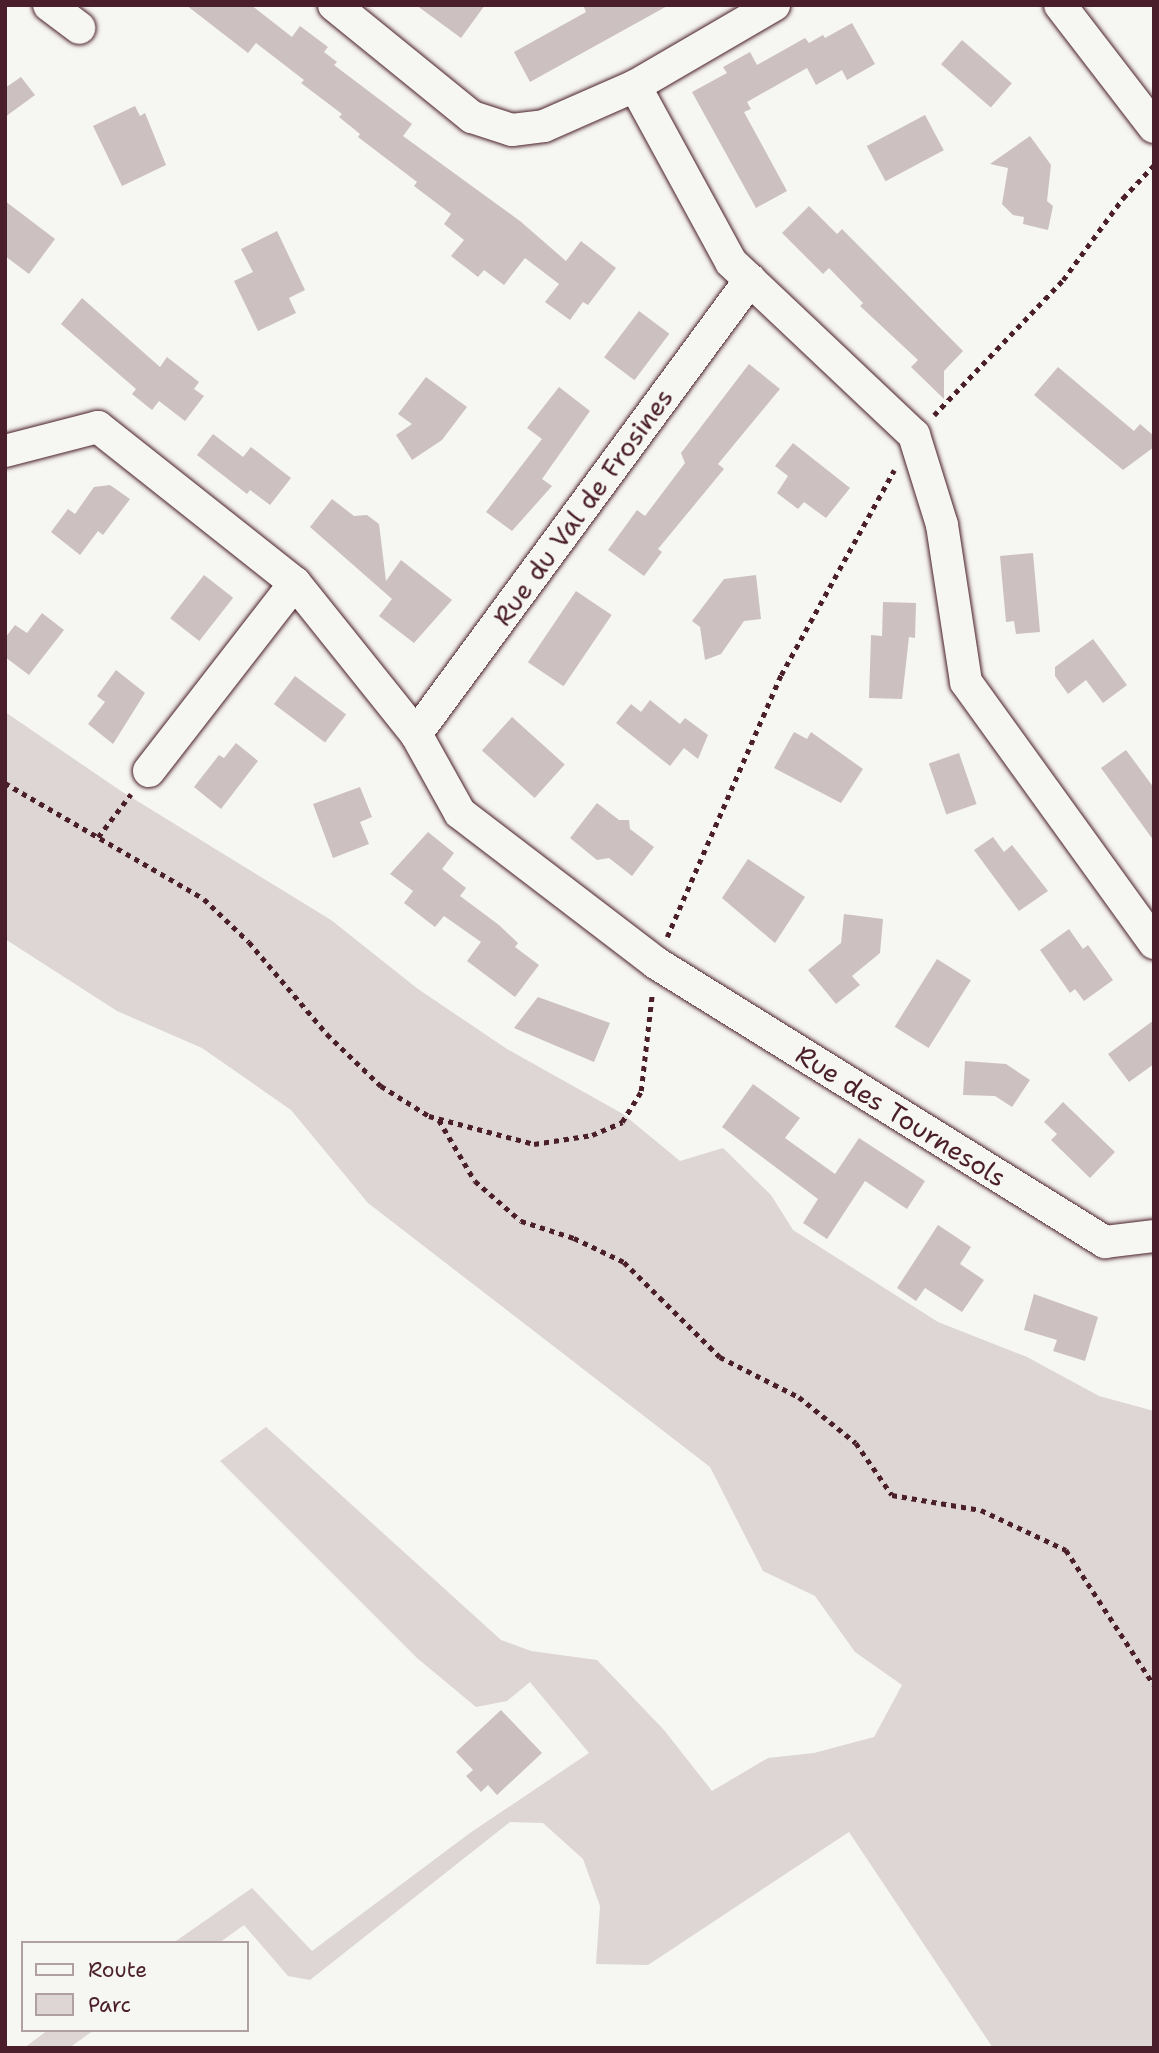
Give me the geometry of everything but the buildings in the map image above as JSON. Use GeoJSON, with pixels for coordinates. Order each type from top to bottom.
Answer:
{"type":"FeatureCollection","features":[{"type":"Feature","properties":{"kind":"street"},"geometry":{"type":"LineString","coordinates":[[49,5],[79,28]]}},
{"type":"Feature","properties":{"kind":"street"},"geometry":{"type":"LineString","coordinates":[[345,9],[472,117],[512,130],[544,126],[635,86],[774,5]]}},
{"type":"Feature","properties":{"kind":"street"},"geometry":{"type":"LineString","coordinates":[[1066,7],[1154,127]]}},
{"type":"Feature","properties":{"kind":"street"},"geometry":{"type":"LineString","coordinates":[[635,86],[731,262],[914,435],[942,525],[966,682],[1154,943]]}},
{"type":"Feature","properties":{"kind":"street","name":"Rue du Val de Frosines"},"geometry":{"type":"LineString","coordinates":[[416,734],[750,280]]}},
{"type":"Feature","properties":{"kind":"street","name":"Rue des Tournesols"},"geometry":{"type":"LineString","coordinates":[[5,451],[98,427],[295,583],[416,734],[460,813],[656,963],[1105,1242],[1148,1240],[1154,1236]]}},
{"type":"Feature","properties":{"kind":"street"},"geometry":{"type":"LineString","coordinates":[[149,771],[295,583]]}},
{"type":"Feature","properties":{"kind":"path"},"geometry":{"type":"LineString","coordinates":[[5,783],[204,899],[381,1086],[439,1119],[534,1144],[592,1135],[622,1122],[641,1091],[656,963],[781,675],[914,435],[1063,280],[1123,198],[1154,165]]}},
{"type":"Feature","properties":{"kind":"path"},"geometry":{"type":"LineString","coordinates":[[97,837],[149,771]]}},
{"type":"Feature","properties":{"kind":"path"},"geometry":{"type":"LineString","coordinates":[[439,1119],[475,1181],[522,1222],[575,1238],[624,1262],[720,1357],[799,1397],[856,1443],[892,1495],[981,1510],[1066,1550],[1154,1685]]}},
{"type":"Feature","properties":{"kind":"green space"},"geometry":{"type":"Polygon","coordinates":[[[5,712],[121,791],[331,920],[418,989],[507,1049],[623,1114],[680,1161],[723,1148],[771,1195],[793,1230],[938,1322],[1027,1357],[1099,1396],[1154,1411],[1154,2048],[993,2048],[849,1832],[648,1965],[596,1964],[600,1906],[583,1859],[543,1823],[510,1822],[310,1980],[288,1976],[244,1925],[222,1941],[176,1941],[252,1888],[312,1951],[470,1833],[589,1753],[530,1682],[507,1701],[476,1707],[417,1658],[220,1461],[266,1427],[501,1640],[531,1651],[597,1660],[664,1730],[712,1791],[768,1758],[814,1753],[874,1737],[902,1685],[855,1652],[815,1596],[763,1571],[710,1467],[368,1203],[291,1110],[202,1048],[117,1011],[5,939],[5,712]]]}},
{"type":"Feature","properties":{"kind":"green space"},"geometry":{"type":"Polygon","coordinates":[[[45,2032],[91,2032],[69,2048],[24,2048],[45,2032]]]}}]}
